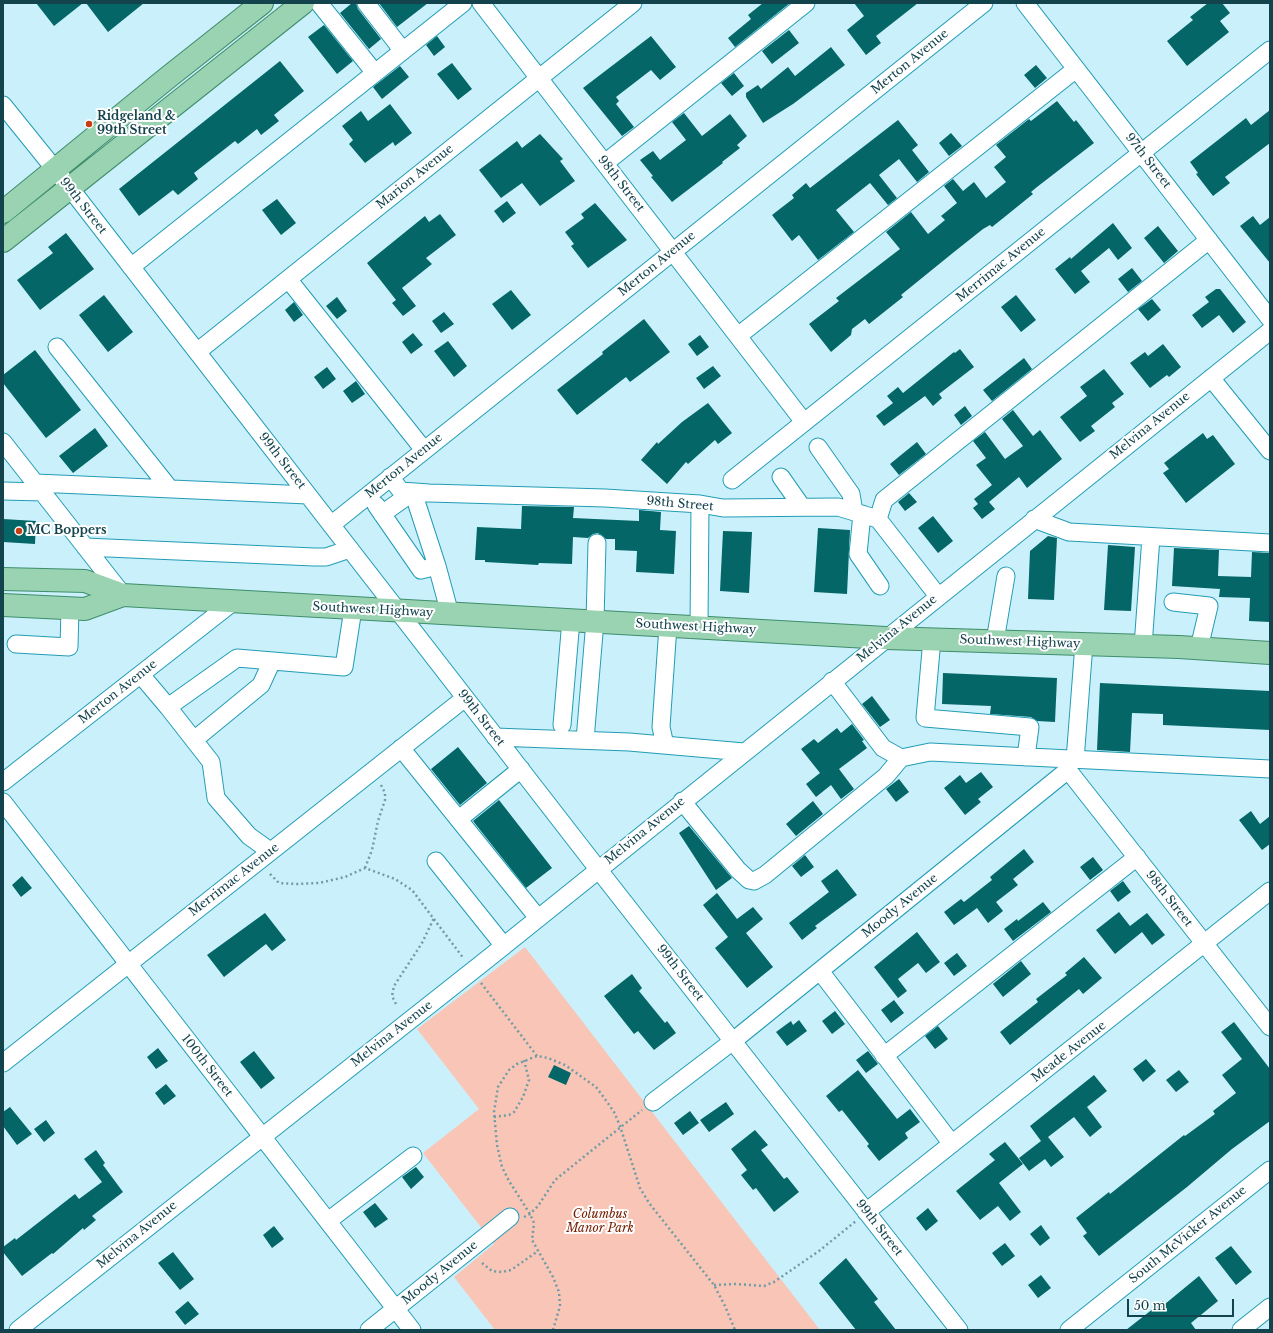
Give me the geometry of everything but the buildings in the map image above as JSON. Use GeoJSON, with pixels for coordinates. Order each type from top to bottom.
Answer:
{"type":"FeatureCollection","features":[{"type":"Feature","properties":{"kind":"main road"},"geometry":{"type":"LineString","coordinates":[[3,212],[262,3]]}},
{"type":"Feature","properties":{"kind":"main road"},"geometry":{"type":"LineString","coordinates":[[3,241],[303,3]]}},
{"type":"Feature","properties":{"kind":"main road","name":"Southwest Highway"},"geometry":{"type":"LineString","coordinates":[[3,579],[86,581],[123,595],[233,602],[886,638],[1199,648],[1270,653]]}},
{"type":"Feature","properties":{"kind":"main road","name":"Southwest Highway"},"geometry":{"type":"LineString","coordinates":[[3,605],[85,609],[123,595]]}},
{"type":"Feature","properties":{"kind":"street"},"geometry":{"type":"LineString","coordinates":[[319,3],[375,73]]}},
{"type":"Feature","properties":{"kind":"street"},"geometry":{"type":"LineString","coordinates":[[366,3],[403,51]]}},
{"type":"Feature","properties":{"kind":"street"},"geometry":{"type":"LineString","coordinates":[[131,266],[463,3]]}},
{"type":"Feature","properties":{"kind":"street","name":"98th Street"},"geometry":{"type":"LineString","coordinates":[[481,3],[804,422]]}},
{"type":"Feature","properties":{"kind":"street","name":"Marion Avenue"},"geometry":{"type":"LineString","coordinates":[[197,352],[633,3]]}},
{"type":"Feature","properties":{"kind":"street"},"geometry":{"type":"LineString","coordinates":[[605,163],[806,3]]}},
{"type":"Feature","properties":{"kind":"street","name":"Merton Avenue"},"geometry":{"type":"LineString","coordinates":[[331,525],[984,3]]}},
{"type":"Feature","properties":{"kind":"street","name":"97th Street"},"geometry":{"type":"LineString","coordinates":[[1025,3],[1270,319]]}},
{"type":"Feature","properties":{"kind":"street","name":"Merrimac Avenue"},"geometry":{"type":"LineString","coordinates":[[732,480],[1270,50]]}},
{"type":"Feature","properties":{"kind":"street"},"geometry":{"type":"LineString","coordinates":[[738,336],[1076,69]]}},
{"type":"Feature","properties":{"kind":"street","name":"99th Street"},"geometry":{"type":"LineString","coordinates":[[3,105],[131,266],[495,737],[733,1041],[861,1216],[959,1330]]}},
{"type":"Feature","properties":{"kind":"street"},"geometry":{"type":"LineString","coordinates":[[880,586],[858,554],[865,515],[1209,240]]}},
{"type":"Feature","properties":{"kind":"street"},"geometry":{"type":"LineString","coordinates":[[288,279],[424,450]]}},
{"type":"Feature","properties":{"kind":"street","name":"Melvina Avenue"},"geometry":{"type":"LineString","coordinates":[[18,1330],[504,946],[682,801],[1270,331]]}},
{"type":"Feature","properties":{"kind":"street"},"geometry":{"type":"LineString","coordinates":[[57,347],[170,489]]}},
{"type":"Feature","properties":{"kind":"street"},"geometry":{"type":"LineString","coordinates":[[1211,378],[1270,451]]}},
{"type":"Feature","properties":{"kind":"street"},"geometry":{"type":"LineString","coordinates":[[3,442],[123,595]]}},
{"type":"Feature","properties":{"kind":"street"},"geometry":{"type":"LineString","coordinates":[[818,447],[852,494],[865,515],[938,596]]}},
{"type":"Feature","properties":{"kind":"street","name":"98th Street"},"geometry":{"type":"LineString","coordinates":[[390,477],[401,491],[413,492],[700,504],[723,508],[838,507],[865,515]]}},
{"type":"Feature","properties":{"kind":"street"},"geometry":{"type":"LineString","coordinates":[[781,477],[802,507]]}},
{"type":"Feature","properties":{"kind":"street"},"geometry":{"type":"LineString","coordinates":[[3,491],[39,488],[170,489],[308,495]]}},
{"type":"Feature","properties":{"kind":"street"},"geometry":{"type":"LineString","coordinates":[[382,514],[413,492],[437,566],[450,614]]}},
{"type":"Feature","properties":{"kind":"street"},"geometry":{"type":"LineString","coordinates":[[369,494],[421,570],[437,566]]}},
{"type":"Feature","properties":{"kind":"street"},"geometry":{"type":"LineString","coordinates":[[699,627],[700,504]]}},
{"type":"Feature","properties":{"kind":"street"},"geometry":{"type":"LineString","coordinates":[[1034,520],[1069,532],[1270,543]]}},
{"type":"Feature","properties":{"kind":"street"},"geometry":{"type":"LineString","coordinates":[[1143,646],[1151,536]]}},
{"type":"Feature","properties":{"kind":"street"},"geometry":{"type":"LineString","coordinates":[[584,740],[595,621],[597,543]]}},
{"type":"Feature","properties":{"kind":"street"},"geometry":{"type":"LineString","coordinates":[[85,547],[320,557],[350,549]]}},
{"type":"Feature","properties":{"kind":"street"},"geometry":{"type":"LineString","coordinates":[[995,641],[1006,576]]}},
{"type":"Feature","properties":{"kind":"street","name":"Merton Avenue"},"geometry":{"type":"LineString","coordinates":[[3,782],[233,602]]}},
{"type":"Feature","properties":{"kind":"street"},"geometry":{"type":"LineString","coordinates":[[1173,602],[1209,606],[1199,648]]}},
{"type":"Feature","properties":{"kind":"street"},"geometry":{"type":"LineString","coordinates":[[16,644],[69,647],[70,608]]}},
{"type":"Feature","properties":{"kind":"street"},"geometry":{"type":"LineString","coordinates":[[168,707],[237,658],[344,667],[353,608]]}},
{"type":"Feature","properties":{"kind":"street"},"geometry":{"type":"LineString","coordinates":[[562,725],[570,620]]}},
{"type":"Feature","properties":{"kind":"street"},"geometry":{"type":"LineString","coordinates":[[665,745],[661,727],[668,626]]}},
{"type":"Feature","properties":{"kind":"street"},"geometry":{"type":"LineString","coordinates":[[932,639],[925,718],[1030,727],[1026,757]]}},
{"type":"Feature","properties":{"kind":"street"},"geometry":{"type":"LineString","coordinates":[[1072,765],[1084,644]]}},
{"type":"Feature","properties":{"kind":"street"},"geometry":{"type":"LineString","coordinates":[[194,740],[261,686],[272,661]]}},
{"type":"Feature","properties":{"kind":"street"},"geometry":{"type":"LineString","coordinates":[[141,674],[211,762],[216,798],[249,836],[270,851]]}},
{"type":"Feature","properties":{"kind":"street"},"geometry":{"type":"LineString","coordinates":[[832,682],[883,748],[901,758]]}},
{"type":"Feature","properties":{"kind":"street","name":"Merrimac Avenue"},"geometry":{"type":"LineString","coordinates":[[3,1063],[127,963],[465,698]]}},
{"type":"Feature","properties":{"kind":"street"},"geometry":{"type":"LineString","coordinates":[[495,737],[584,740],[744,752]]}},
{"type":"Feature","properties":{"kind":"street"},"geometry":{"type":"LineString","coordinates":[[401,748],[538,918]]}},
{"type":"Feature","properties":{"kind":"street"},"geometry":{"type":"LineString","coordinates":[[682,801],[738,870],[749,880],[754,881],[765,875],[886,776],[901,758],[930,752],[1026,757],[1072,765],[1270,769]]}},
{"type":"Feature","properties":{"kind":"street","name":"98th Street"},"geometry":{"type":"LineString","coordinates":[[1072,765],[1137,858],[1270,1027]]}},
{"type":"Feature","properties":{"kind":"street","name":"Moody Avenue"},"geometry":{"type":"LineString","coordinates":[[648,1105],[733,1041],[1072,765]]}},
{"type":"Feature","properties":{"kind":"street"},"geometry":{"type":"LineString","coordinates":[[459,820],[521,769]]}},
{"type":"Feature","properties":{"kind":"street","name":"100th Street"},"geometry":{"type":"LineString","coordinates":[[3,802],[412,1330]]}},
{"type":"Feature","properties":{"kind":"street"},"geometry":{"type":"LineString","coordinates":[[884,1056],[1137,858]]}},
{"type":"Feature","properties":{"kind":"street"},"geometry":{"type":"LineString","coordinates":[[436,860],[504,946]]}},
{"type":"Feature","properties":{"kind":"street","name":"Meade Avenue"},"geometry":{"type":"LineString","coordinates":[[861,1216],[1270,891]]}},
{"type":"Feature","properties":{"kind":"street"},"geometry":{"type":"LineString","coordinates":[[820,971],[952,1144]]}},
{"type":"Feature","properties":{"kind":"street"},"geometry":{"type":"LineString","coordinates":[[328,1221],[413,1156]]}},
{"type":"Feature","properties":{"kind":"street","name":"South McVicker Avenue"},"geometry":{"type":"LineString","coordinates":[[1069,1330],[1270,1170]]}},
{"type":"Feature","properties":{"kind":"street","name":"Moody Avenue"},"geometry":{"type":"LineString","coordinates":[[369,1330],[517,1217]]}},
{"type":"Feature","properties":{"kind":"street"},"geometry":{"type":"LineString","coordinates":[[1241,1330],[1270,1307]]}},
{"type":"Feature","properties":{"kind":"path"},"geometry":{"type":"LineString","coordinates":[[365,868],[372,850],[378,821],[385,800],[385,793],[381,785]]}},
{"type":"Feature","properties":{"kind":"path"},"geometry":{"type":"LineString","coordinates":[[270,874],[279,883],[296,884],[319,883],[345,877],[365,868],[395,878],[412,890],[434,917],[464,959]]}},
{"type":"Feature","properties":{"kind":"path"},"geometry":{"type":"LineString","coordinates":[[396,1004],[392,996],[394,986],[422,943],[434,917]]}},
{"type":"Feature","properties":{"kind":"path"},"geometry":{"type":"LineString","coordinates":[[477,978],[537,1056]]}},
{"type":"Feature","properties":{"kind":"path"},"geometry":{"type":"LineString","coordinates":[[553,1330],[560,1306],[559,1292],[553,1277],[532,1240],[534,1223],[530,1214],[502,1167],[497,1145],[494,1117],[495,1098],[502,1079],[509,1070],[524,1060],[537,1056],[548,1058],[565,1065],[596,1087],[614,1112],[640,1188],[649,1203],[714,1285],[735,1330]]}},
{"type":"Feature","properties":{"kind":"path"},"geometry":{"type":"LineString","coordinates":[[494,1117],[509,1116],[523,1097],[529,1080],[524,1060]]}},
{"type":"Feature","properties":{"kind":"path"},"geometry":{"type":"LineString","coordinates":[[517,1217],[530,1214],[538,1206],[555,1180],[620,1126],[648,1105]]}},
{"type":"Feature","properties":{"kind":"path"},"geometry":{"type":"LineString","coordinates":[[714,1285],[735,1284],[764,1286],[774,1282],[819,1251],[861,1216]]}},
{"type":"Feature","properties":{"kind":"path"},"geometry":{"type":"LineString","coordinates":[[482,1264],[492,1271],[502,1272],[511,1270],[538,1251]]}},
{"type":"Feature","properties":{"kind":"green space","name":"Columbus Manor Park"},"geometry":{"type":"Polygon","coordinates":[[[525,947],[820,1330],[495,1330],[454,1277],[494,1244],[423,1153],[479,1109],[417,1029],[525,947]]]}},
{"type":"Feature","properties":{"kind":"place","name":"Ridgeland & 99th Street"},"geometry":{"type":"Point","coordinates":[89,124]}},
{"type":"Feature","properties":{"kind":"place","name":"MC Boppers"},"geometry":{"type":"Point","coordinates":[19,531]}}]}
